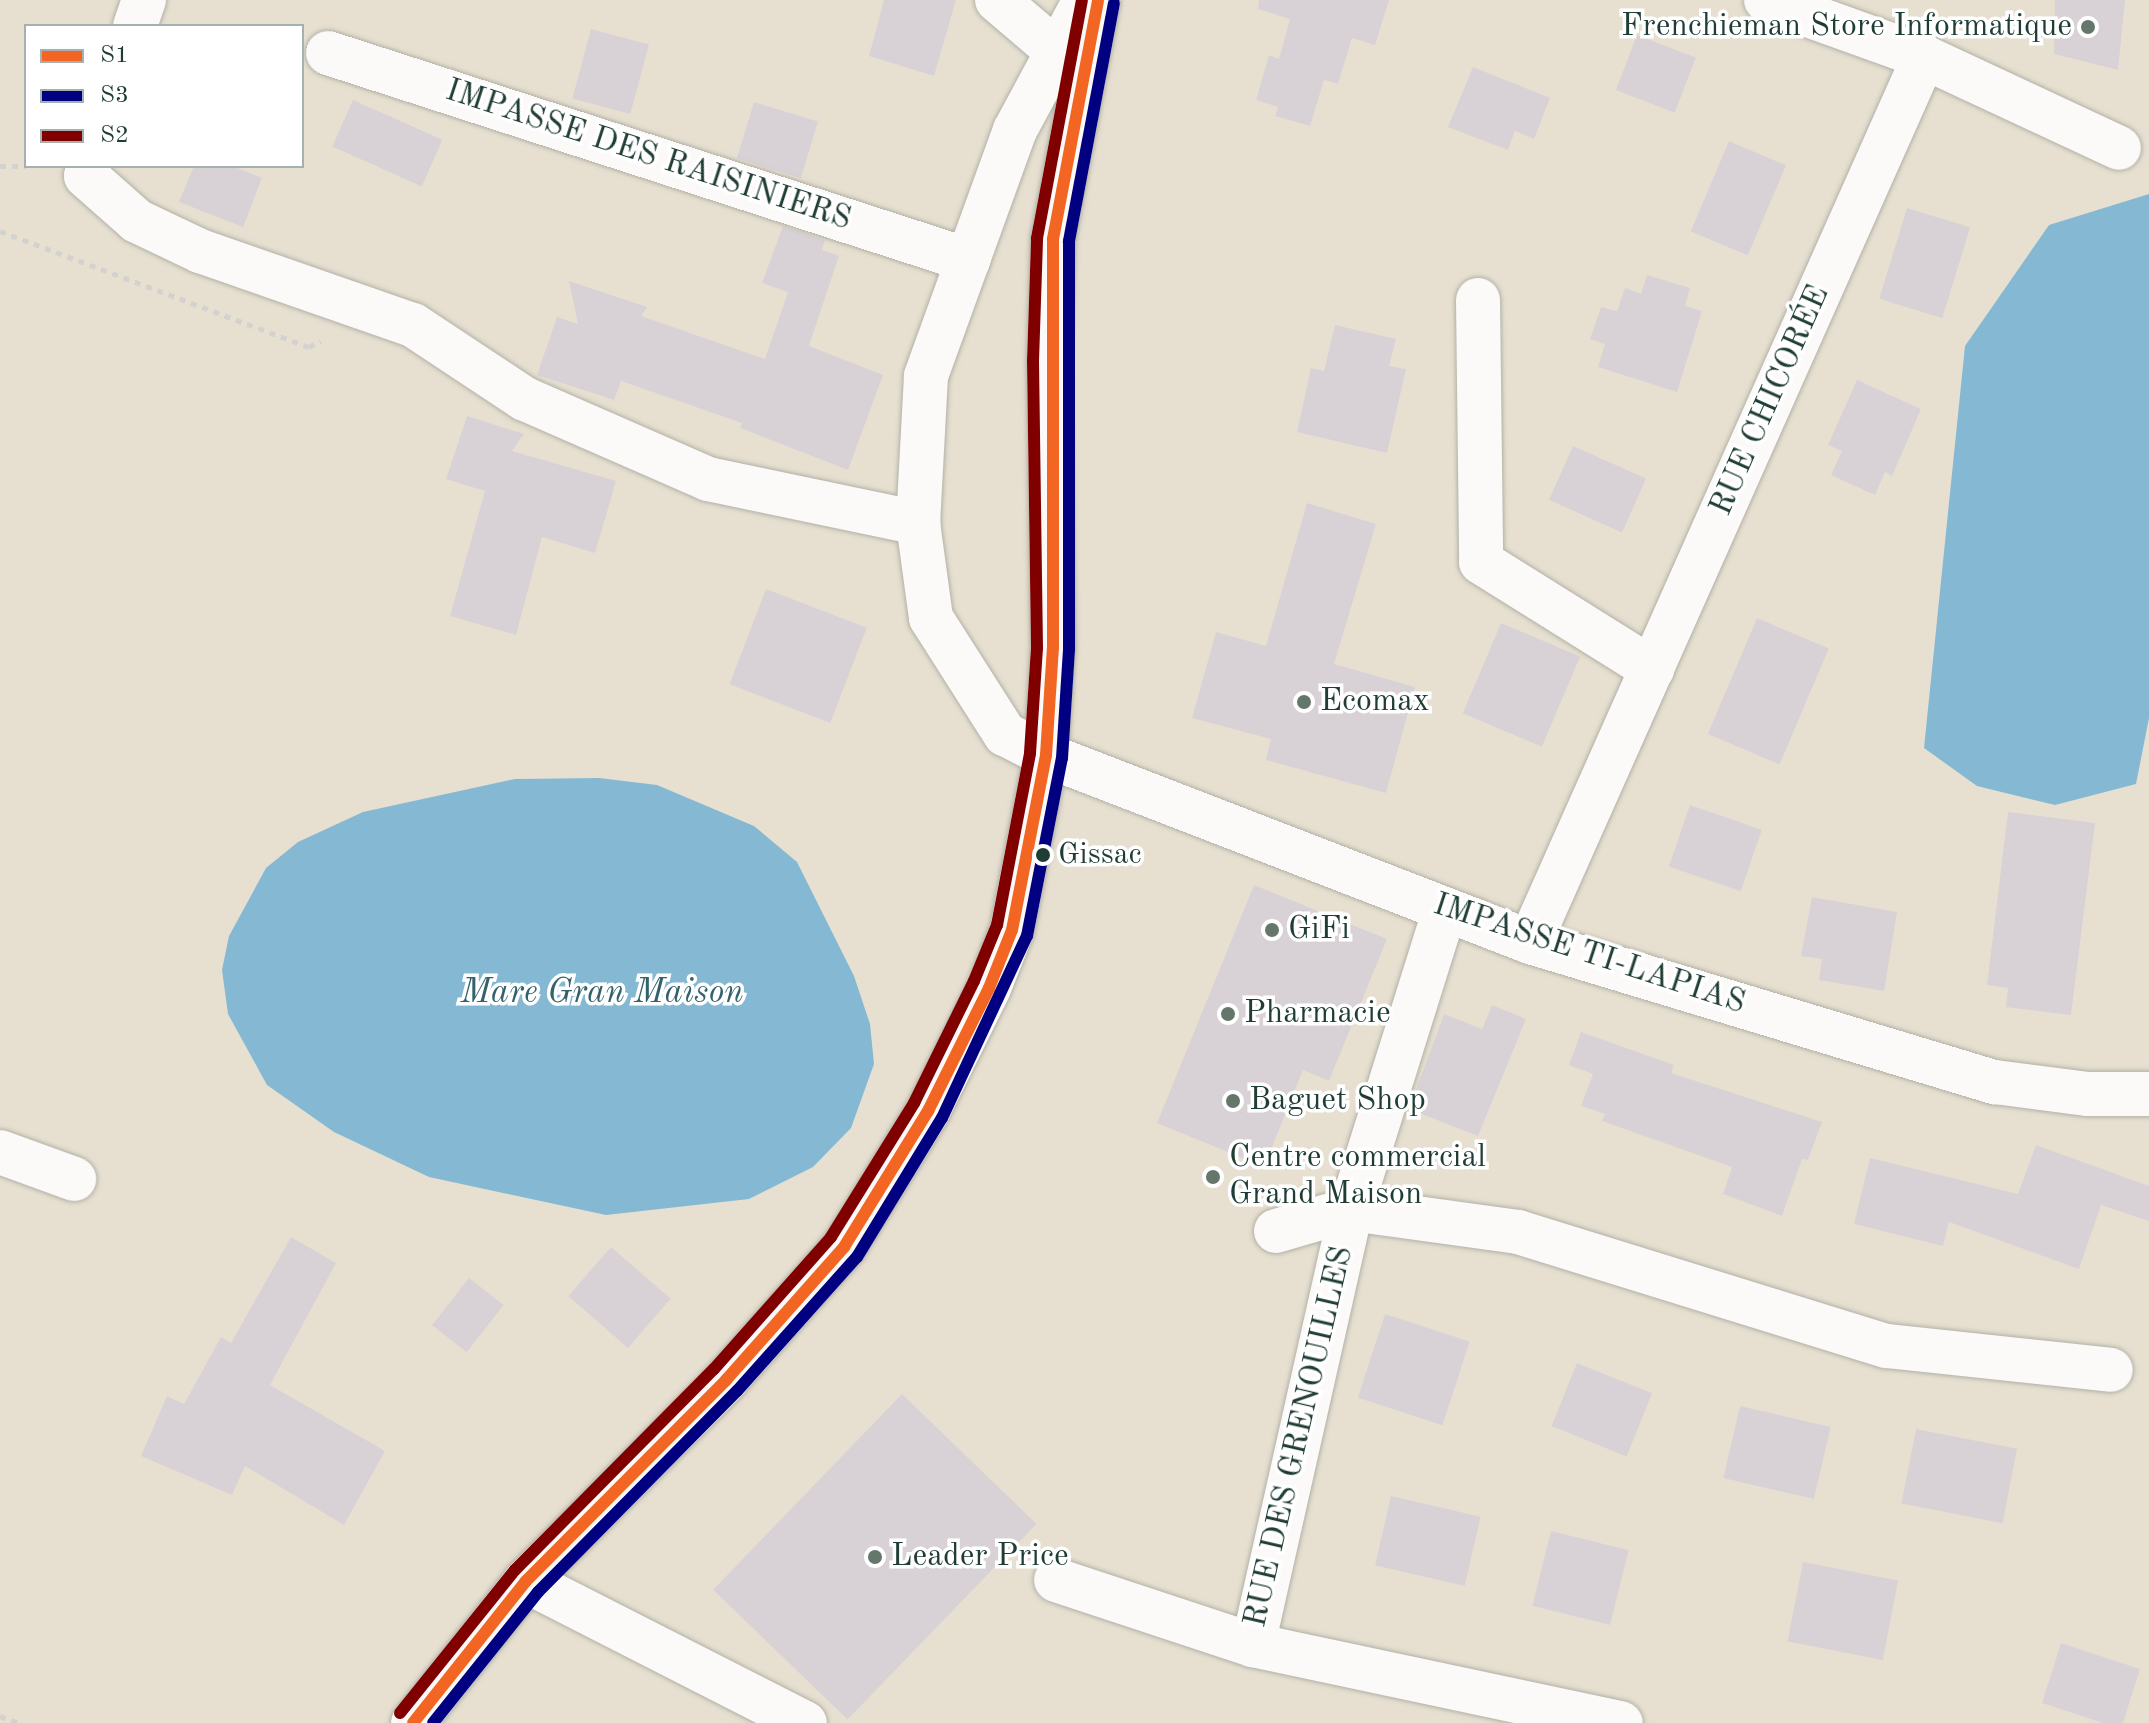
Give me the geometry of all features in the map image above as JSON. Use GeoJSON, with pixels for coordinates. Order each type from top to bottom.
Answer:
{"type":"FeatureCollection","features":[{"type":"Feature","properties":{"kind":"street"},"geometry":{"type":"LineString","coordinates":[[136,24],[144,0]]}},
{"type":"Feature","properties":{"kind":"street"},"geometry":{"type":"LineString","coordinates":[[997,0],[1057,51]]}},
{"type":"Feature","properties":{"kind":"street","name":"IMPASSE TI-LAPIAS"},"geometry":{"type":"LineString","coordinates":[[1085,0],[1015,130],[926,376],[918,523],[931,618],[1005,734],[1046,755],[1530,942],[1995,1082],[2088,1094],[2149,1094]]}},
{"type":"Feature","properties":{"kind":"street"},"geometry":{"type":"LineString","coordinates":[[413,1723],[526,1581],[726,1380],[852,1235],[928,1111],[989,988],[1012,930],[1046,755],[1053,648],[1049,361],[1053,239],[1098,0]]}},
{"type":"Feature","properties":{"kind":"street"},"geometry":{"type":"LineString","coordinates":[[1766,0],[1924,57],[2119,148]]}},
{"type":"Feature","properties":{"kind":"street","name":"IMPASSE DES RAISINIERS"},"geometry":{"type":"LineString","coordinates":[[328,53],[968,260]]}},
{"type":"Feature","properties":{"kind":"street","name":"RUE CHICORÉE"},"geometry":{"type":"LineString","coordinates":[[1530,942],[1924,57]]}},
{"type":"Feature","properties":{"kind":"street"},"geometry":{"type":"LineString","coordinates":[[88,171],[137,221],[200,251],[413,325],[525,399],[708,479],[918,523]]}},
{"type":"Feature","properties":{"kind":"street"},"geometry":{"type":"LineString","coordinates":[[1478,300],[1481,562],[1652,669]]}},
{"type":"Feature","properties":{"kind":"street","name":"RUE DES GRENOUILLES"},"geometry":{"type":"LineString","coordinates":[[1253,1645],[1351,1209],[1445,909]]}},
{"type":"Feature","properties":{"kind":"street"},"geometry":{"type":"LineString","coordinates":[[0,1152],[74,1179]]}},
{"type":"Feature","properties":{"kind":"street"},"geometry":{"type":"LineString","coordinates":[[1276,1231],[1351,1209],[1518,1232],[1887,1346],[2111,1370]]}},
{"type":"Feature","properties":{"kind":"street"},"geometry":{"type":"LineString","coordinates":[[1056,1580],[1253,1645],[1621,1723]]}},
{"type":"Feature","properties":{"kind":"street"},"geometry":{"type":"LineString","coordinates":[[526,1581],[805,1723]]}},
{"type":"Feature","properties":{"kind":"path"},"geometry":{"type":"LineString","coordinates":[[0,166],[24,166]]}},
{"type":"Feature","properties":{"kind":"path"},"geometry":{"type":"LineString","coordinates":[[0,1716],[19,1723]]}},
{"type":"Feature","properties":{"kind":"water"},"geometry":{"type":"Polygon","coordinates":[[[2149,194],[2149,718],[2136,784],[2055,805],[1977,786],[1924,748],[1965,346],[2049,225],[2149,194]]]}},
{"type":"Feature","properties":{"kind":"water","name":"Mare Gran Maison"},"geometry":{"type":"Polygon","coordinates":[[[599,778],[657,785],[754,826],[797,862],[854,976],[870,1024],[874,1064],[851,1128],[813,1167],[749,1199],[606,1215],[429,1177],[334,1132],[267,1085],[228,1014],[222,970],[229,936],[266,868],[298,842],[363,812],[515,779],[599,778]]]}},
{"type":"Feature","properties":{"kind":"building"},"geometry":{"type":"Polygon","coordinates":[[[884,0],[956,0],[934,76],[869,56],[884,0]]]}},
{"type":"Feature","properties":{"kind":"building"},"geometry":{"type":"Polygon","coordinates":[[[1259,0],[1389,0],[1375,45],[1352,38],[1338,84],[1324,80],[1310,126],[1275,116],[1278,107],[1256,100],[1269,55],[1279,59],[1290,19],[1258,9],[1259,0]]]}},
{"type":"Feature","properties":{"kind":"building","name":"Frenchieman Store Informatique"},"geometry":{"type":"Polygon","coordinates":[[[2055,0],[2125,0],[2118,70],[2054,54],[2055,0]]]}},
{"type":"Feature","properties":{"kind":"building"},"geometry":{"type":"Polygon","coordinates":[[[591,29],[649,45],[630,114],[572,99],[591,29]]]}},
{"type":"Feature","properties":{"kind":"building"},"geometry":{"type":"Polygon","coordinates":[[[1637,35],[1696,58],[1675,113],[1616,90],[1637,35]]]}},
{"type":"Feature","properties":{"kind":"building"},"geometry":{"type":"Polygon","coordinates":[[[1473,67],[1550,98],[1534,139],[1515,131],[1508,150],[1448,127],[1473,67]]]}},
{"type":"Feature","properties":{"kind":"building"},"geometry":{"type":"Polygon","coordinates":[[[353,100],[443,140],[422,186],[332,147],[353,100]]]}},
{"type":"Feature","properties":{"kind":"building"},"geometry":{"type":"Polygon","coordinates":[[[754,102],[818,122],[801,178],[737,158],[754,102]]]}},
{"type":"Feature","properties":{"kind":"building"},"geometry":{"type":"Polygon","coordinates":[[[1729,141],[1786,165],[1748,255],[1691,231],[1729,141]]]}},
{"type":"Feature","properties":{"kind":"building"},"geometry":{"type":"Polygon","coordinates":[[[193,168],[237,168],[262,178],[243,227],[179,202],[193,168]]]}},
{"type":"Feature","properties":{"kind":"building"},"geometry":{"type":"Polygon","coordinates":[[[1907,208],[1970,227],[1942,318],[1879,299],[1907,208]]]}},
{"type":"Feature","properties":{"kind":"building"},"geometry":{"type":"Polygon","coordinates":[[[783,226],[825,240],[822,250],[839,256],[809,346],[883,375],[848,470],[740,428],[742,423],[621,381],[614,400],[537,375],[557,317],[578,324],[569,281],[647,307],[641,316],[765,359],[788,292],[762,283],[783,226]]]}},
{"type":"Feature","properties":{"kind":"building"},"geometry":{"type":"Polygon","coordinates":[[[1647,275],[1690,288],[1685,306],[1702,311],[1677,392],[1598,367],[1605,344],[1590,339],[1601,307],[1617,311],[1625,288],[1641,294],[1647,275]]]}},
{"type":"Feature","properties":{"kind":"building"},"geometry":{"type":"Polygon","coordinates":[[[1335,325],[1396,339],[1389,366],[1406,369],[1387,453],[1297,432],[1311,368],[1324,371],[1335,325]]]}},
{"type":"Feature","properties":{"kind":"building"},"geometry":{"type":"Polygon","coordinates":[[[1857,380],[1921,409],[1892,476],[1885,472],[1875,495],[1831,475],[1842,451],[1828,445],[1857,380]]]}},
{"type":"Feature","properties":{"kind":"building"},"geometry":{"type":"Polygon","coordinates":[[[467,416],[524,434],[512,451],[616,481],[595,553],[542,537],[516,635],[450,616],[485,491],[446,479],[467,416]]]}},
{"type":"Feature","properties":{"kind":"building"},"geometry":{"type":"Polygon","coordinates":[[[1573,446],[1646,479],[1622,532],[1549,500],[1573,446]]]}},
{"type":"Feature","properties":{"kind":"building","name":"Ecomax"},"geometry":{"type":"Polygon","coordinates":[[[1307,503],[1376,524],[1334,664],[1415,687],[1386,793],[1266,760],[1271,739],[1192,718],[1216,632],[1266,646],[1307,503]]]}},
{"type":"Feature","properties":{"kind":"building"},"geometry":{"type":"Polygon","coordinates":[[[766,589],[867,628],[830,723],[729,684],[766,589]]]}},
{"type":"Feature","properties":{"kind":"building"},"geometry":{"type":"Polygon","coordinates":[[[1757,618],[1829,648],[1780,764],[1708,734],[1757,618]]]}},
{"type":"Feature","properties":{"kind":"building"},"geometry":{"type":"Polygon","coordinates":[[[1501,623],[1580,657],[1542,747],[1463,713],[1501,623]]]}},
{"type":"Feature","properties":{"kind":"building"},"geometry":{"type":"Polygon","coordinates":[[[1690,805],[1762,830],[1741,891],[1669,866],[1690,805]]]}},
{"type":"Feature","properties":{"kind":"building"},"geometry":{"type":"Polygon","coordinates":[[[2008,812],[2095,823],[2071,1015],[2006,1007],[2008,988],[1987,985],[2008,812]]]}},
{"type":"Feature","properties":{"kind":"building"},"geometry":{"type":"Polygon","coordinates":[[[1254,885],[1387,939],[1329,1081],[1303,1070],[1264,1167],[1157,1123],[1254,885]]]}},
{"type":"Feature","properties":{"kind":"building"},"geometry":{"type":"Polygon","coordinates":[[[1812,897],[1897,912],[1884,991],[1819,980],[1822,959],[1801,956],[1812,897]]]}},
{"type":"Feature","properties":{"kind":"building"},"geometry":{"type":"Polygon","coordinates":[[[1492,1005],[1526,1019],[1478,1136],[1409,1109],[1444,1014],[1482,1029],[1492,1005]]]}},
{"type":"Feature","properties":{"kind":"building"},"geometry":{"type":"Polygon","coordinates":[[[1581,1032],[1674,1065],[1671,1073],[1822,1122],[1808,1160],[1802,1159],[1782,1216],[1723,1194],[1732,1167],[1602,1121],[1605,1114],[1581,1106],[1593,1074],[1569,1065],[1581,1032]]]}},
{"type":"Feature","properties":{"kind":"building"},"geometry":{"type":"Polygon","coordinates":[[[2036,1145],[2149,1186],[2149,1221],[2101,1205],[2079,1269],[1949,1222],[1943,1246],[1854,1224],[1870,1158],[2018,1194],[2036,1145]]]}},
{"type":"Feature","properties":{"kind":"building"},"geometry":{"type":"Polygon","coordinates":[[[291,1237],[336,1263],[270,1385],[385,1451],[344,1525],[245,1466],[232,1495],[141,1456],[167,1396],[184,1404],[221,1337],[231,1343],[291,1237]]]}},
{"type":"Feature","properties":{"kind":"building"},"geometry":{"type":"Polygon","coordinates":[[[611,1247],[671,1299],[628,1348],[568,1296],[611,1247]]]}},
{"type":"Feature","properties":{"kind":"building"},"geometry":{"type":"Polygon","coordinates":[[[469,1278],[504,1305],[467,1352],[432,1325],[469,1278]]]}},
{"type":"Feature","properties":{"kind":"building"},"geometry":{"type":"Polygon","coordinates":[[[1385,1314],[1470,1342],[1442,1425],[1358,1398],[1385,1314]]]}},
{"type":"Feature","properties":{"kind":"building"},"geometry":{"type":"Polygon","coordinates":[[[1577,1363],[1652,1393],[1627,1456],[1552,1426],[1577,1363]]]}},
{"type":"Feature","properties":{"kind":"building","name":"Leader Price"},"geometry":{"type":"Polygon","coordinates":[[[902,1394],[1037,1524],[848,1720],[713,1590],[902,1394]]]}},
{"type":"Feature","properties":{"kind":"building"},"geometry":{"type":"Polygon","coordinates":[[[1740,1406],[1831,1427],[1814,1499],[1723,1478],[1740,1406]]]}},
{"type":"Feature","properties":{"kind":"building"},"geometry":{"type":"Polygon","coordinates":[[[1916,1429],[2017,1449],[2003,1523],[1901,1504],[1916,1429]]]}},
{"type":"Feature","properties":{"kind":"building"},"geometry":{"type":"Polygon","coordinates":[[[1391,1496],[1481,1517],[1465,1586],[1375,1565],[1391,1496]]]}},
{"type":"Feature","properties":{"kind":"building"},"geometry":{"type":"Polygon","coordinates":[[[1551,1531],[1629,1550],[1610,1625],[1532,1606],[1551,1531]]]}},
{"type":"Feature","properties":{"kind":"building"},"geometry":{"type":"Polygon","coordinates":[[[1803,1562],[1898,1581],[1883,1660],[1788,1642],[1803,1562]]]}},
{"type":"Feature","properties":{"kind":"building"},"geometry":{"type":"Polygon","coordinates":[[[2061,1643],[2140,1669],[2123,1723],[2103,1723],[2042,1703],[2061,1643]]]}},
{"type":"Feature","properties":{"kind":"transit line","name":"S2"},"geometry":{"type":"LineString","coordinates":[[400,1713],[515,1570],[714,1369],[831,1237],[914,1103],[974,981],[997,925],[1030,753],[1037,648],[1033,361],[1037,238],[1082,0]]}},
{"type":"Feature","properties":{"kind":"transit line","name":"S1"},"geometry":{"type":"LineString","coordinates":[[413,1723],[526,1581],[726,1380],[844,1247],[928,1111],[989,988],[1012,930],[1046,755],[1053,648],[1053,239],[1098,0]]}},
{"type":"Feature","properties":{"kind":"transit line","name":"S3"},"geometry":{"type":"LineString","coordinates":[[433,1723],[538,1592],[737,1391],[857,1257],[942,1118],[1027,936],[1062,758],[1069,649],[1069,241],[1114,3]]}},
{"type":"Feature","properties":{"kind":"place","name":"Frenchieman Store Informatique"},"geometry":{"type":"Point","coordinates":[2088,27]}},
{"type":"Feature","properties":{"kind":"place","name":"Ecomax"},"geometry":{"type":"Point","coordinates":[1304,702]}},
{"type":"Feature","properties":{"kind":"place","name":"Gissac"},"geometry":{"type":"Point","coordinates":[1043,855]}},
{"type":"Feature","properties":{"kind":"place","name":"GiFi"},"geometry":{"type":"Point","coordinates":[1272,930]}},
{"type":"Feature","properties":{"kind":"place","name":"Pharmacie"},"geometry":{"type":"Point","coordinates":[1228,1014]}},
{"type":"Feature","properties":{"kind":"place","name":"Baguet Shop"},"geometry":{"type":"Point","coordinates":[1233,1101]}},
{"type":"Feature","properties":{"kind":"place","name":"Centre commercial Grand Maison"},"geometry":{"type":"Point","coordinates":[1213,1177]}},
{"type":"Feature","properties":{"kind":"place","name":"Leader Price"},"geometry":{"type":"Point","coordinates":[875,1557]}}]}
